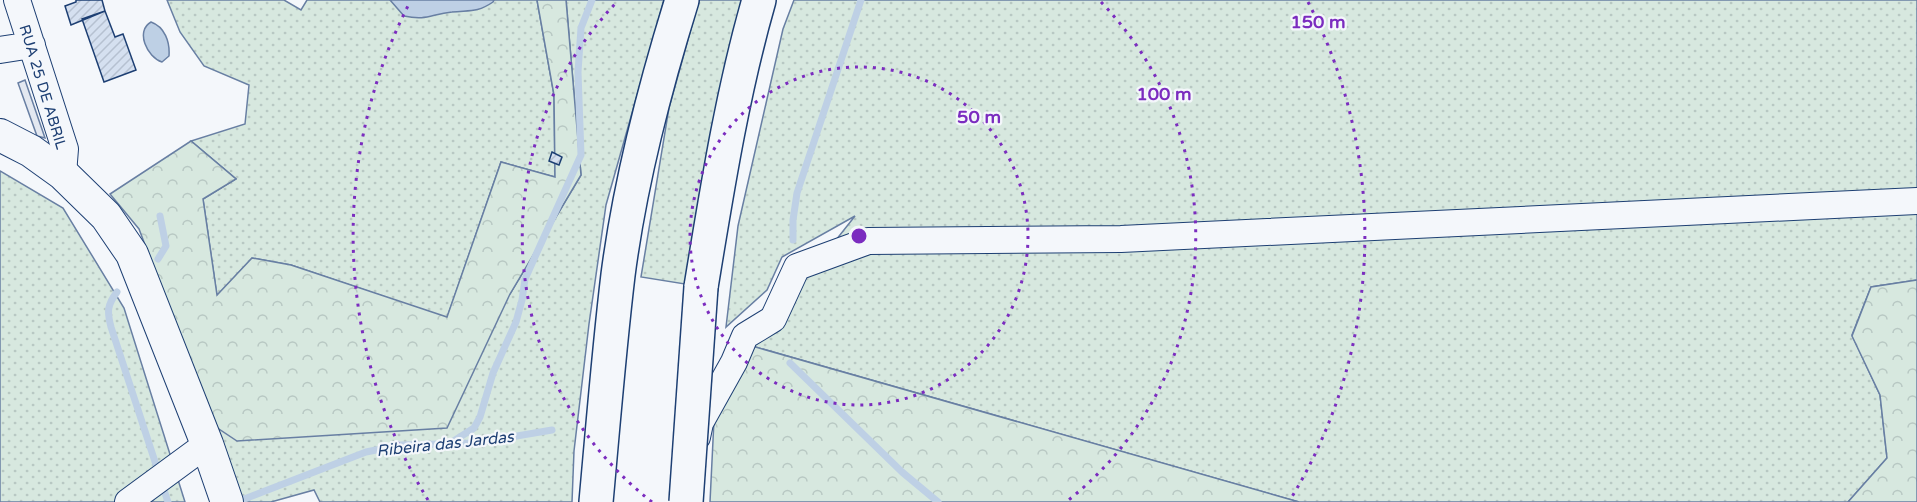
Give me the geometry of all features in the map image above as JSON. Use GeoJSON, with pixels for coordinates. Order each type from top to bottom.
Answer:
{"type":"FeatureCollection","features":[{"type":"Feature","properties":{"kind":"highway"},"geometry":{"type":"LineString","coordinates":[[596,502],[618,274],[642,143],[662,63],[682,0]]}},
{"type":"Feature","properties":{"kind":"highway"},"geometry":{"type":"LineString","coordinates":[[686,502],[701,287],[727,131],[743,55],[759,0]]}},
{"type":"Feature","properties":{"kind":"main road"},"geometry":{"type":"LineString","coordinates":[[0,135],[31,151],[63,174],[106,216],[132,254],[207,444],[227,502]]}},
{"type":"Feature","properties":{"kind":"street","name":"RUA 25 DE ABRIL"},"geometry":{"type":"LineString","coordinates":[[26,4],[32,45],[65,149],[63,174]]}},
{"type":"Feature","properties":{"kind":"street"},"geometry":{"type":"LineString","coordinates":[[0,50],[32,45]]}},
{"type":"Feature","properties":{"kind":"street"},"geometry":{"type":"LineString","coordinates":[[676,502],[683,497],[700,423],[734,362],[745,336],[773,319],[797,267],[868,241],[1121,239],[1917,201]]}},
{"type":"Feature","properties":{"kind":"street"},"geometry":{"type":"LineString","coordinates":[[128,502],[207,444]]}},
{"type":"Feature","properties":{"kind":"green space"},"geometry":{"type":"Polygon","coordinates":[[[167,0],[284,0],[301,10],[307,0],[537,0],[554,95],[555,177],[501,162],[447,318],[291,265],[252,258],[217,296],[203,199],[236,179],[191,141],[245,124],[249,85],[204,66],[180,32],[167,0]]]}},
{"type":"Feature","properties":{"kind":"green space"},"geometry":{"type":"Polygon","coordinates":[[[537,0],[566,0],[581,175],[510,294],[447,428],[237,441],[213,425],[139,229],[110,194],[191,141],[236,179],[203,199],[217,295],[252,258],[291,265],[447,317],[501,162],[555,177],[554,95],[537,0]]]}},
{"type":"Feature","properties":{"kind":"green space"},"geometry":{"type":"Polygon","coordinates":[[[566,0],[664,0],[606,205],[574,451],[572,502],[320,502],[314,490],[271,502],[239,502],[213,425],[510,294],[581,175],[566,0]]]}},
{"type":"Feature","properties":{"kind":"green space"},"geometry":{"type":"Polygon","coordinates":[[[699,0],[745,0],[691,285],[641,277],[669,108],[699,0]]]}},
{"type":"Feature","properties":{"kind":"green space"},"geometry":{"type":"Polygon","coordinates":[[[794,0],[1917,0],[1917,280],[1871,287],[1852,335],[1880,395],[1887,458],[1848,502],[1299,502],[752,346],[855,216],[782,257],[767,290],[726,327],[738,226],[783,29],[794,0]]]}},
{"type":"Feature","properties":{"kind":"green space"},"geometry":{"type":"Polygon","coordinates":[[[0,171],[63,208],[124,308],[185,502],[0,502],[0,171]]]}},
{"type":"Feature","properties":{"kind":"green space"},"geometry":{"type":"Polygon","coordinates":[[[1917,280],[1917,502],[1848,502],[1887,458],[1880,395],[1852,336],[1871,287],[1917,280]]]}},
{"type":"Feature","properties":{"kind":"green space"},"geometry":{"type":"Polygon","coordinates":[[[752,346],[1299,502],[710,502],[714,420],[752,346]]]}},
{"type":"Feature","properties":{"kind":"shaded area"},"geometry":{"type":"Polygon","coordinates":[[[25,80],[45,138],[37,136],[18,83],[25,80]]]}},
{"type":"Feature","properties":{"kind":"water"},"geometry":{"type":"Polygon","coordinates":[[[390,0],[494,0],[487,6],[477,9],[418,18],[404,16],[390,0]]]}},
{"type":"Feature","properties":{"kind":"water"},"geometry":{"type":"Polygon","coordinates":[[[151,22],[160,27],[169,45],[169,56],[162,62],[148,50],[143,37],[146,26],[151,22]]]}},
{"type":"Feature","properties":{"kind":"building"},"geometry":{"type":"Polygon","coordinates":[[[76,0],[102,0],[105,11],[71,25],[65,6],[76,0]]]}},
{"type":"Feature","properties":{"kind":"building"},"geometry":{"type":"Polygon","coordinates":[[[105,11],[115,37],[123,34],[136,70],[104,82],[82,19],[105,11]]]}},
{"type":"Feature","properties":{"kind":"building"},"geometry":{"type":"Polygon","coordinates":[[[552,152],[562,157],[559,165],[549,161],[552,152]]]}},
{"type":"Feature","properties":{"kind":"waterway"},"geometry":{"type":"LineString","coordinates":[[449,444],[474,428],[480,417],[493,373],[516,322],[525,279],[581,155],[578,72],[581,28],[592,0]]}},
{"type":"Feature","properties":{"kind":"waterway"},"geometry":{"type":"LineString","coordinates":[[793,240],[797,193],[861,0]]}},
{"type":"Feature","properties":{"kind":"waterway"},"geometry":{"type":"LineString","coordinates":[[158,259],[166,246],[160,216]]}},
{"type":"Feature","properties":{"kind":"waterway"},"geometry":{"type":"LineString","coordinates":[[117,292],[110,305],[110,322],[159,474]]}},
{"type":"Feature","properties":{"kind":"waterway","name":"Ribeira das Jardas"},"geometry":{"type":"LineString","coordinates":[[790,363],[902,472],[938,502]]}},
{"type":"Feature","properties":{"kind":"waterway","name":"Ribeira das Jardas"},"geometry":{"type":"LineString","coordinates":[[239,501],[366,452],[401,445],[475,443],[552,430]]}},
{"type":"Feature","properties":{"kind":"waterway"},"geometry":{"type":"LineString","coordinates":[[162,484],[168,502]]}}]}
